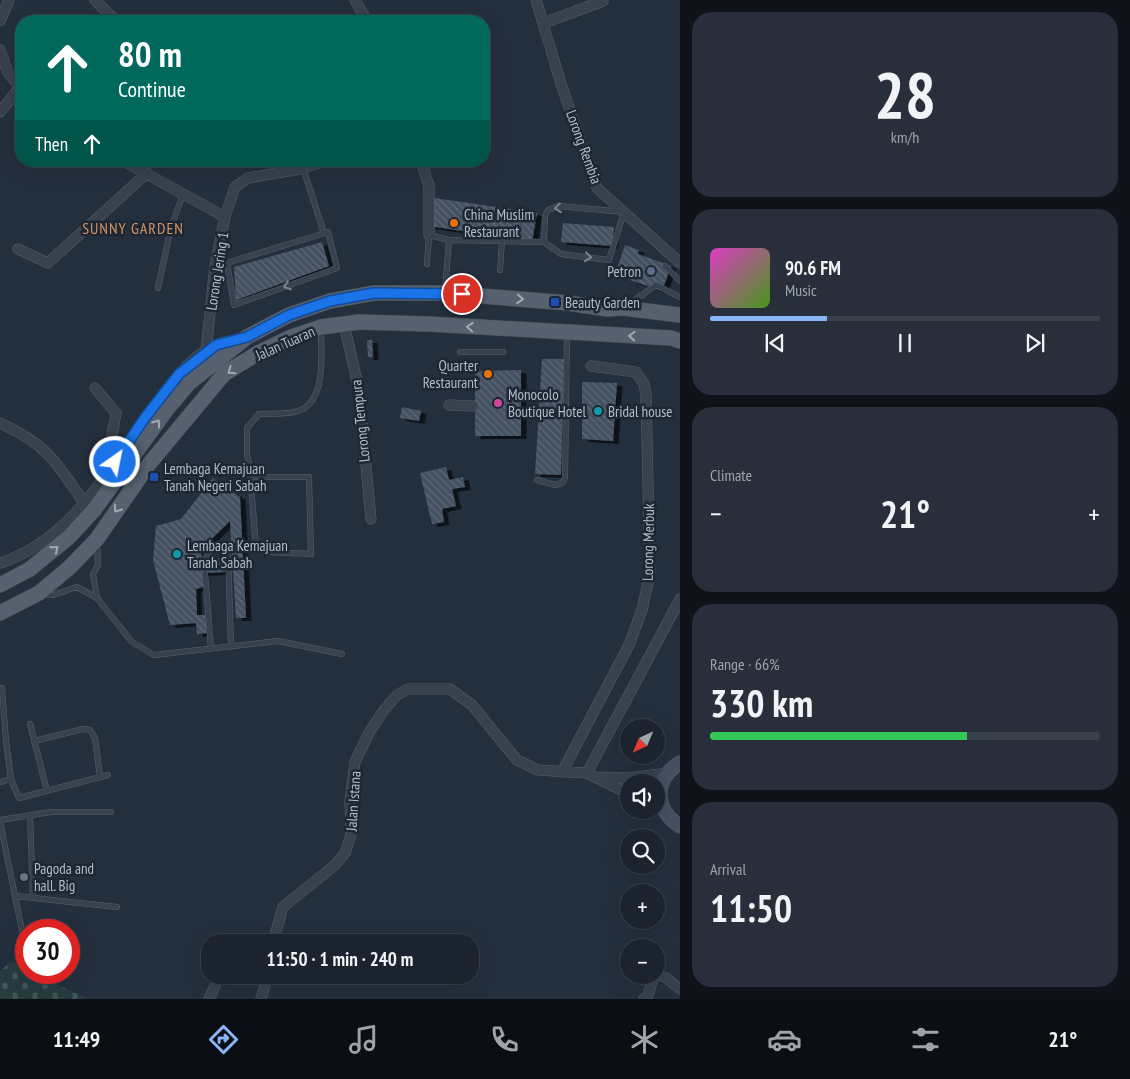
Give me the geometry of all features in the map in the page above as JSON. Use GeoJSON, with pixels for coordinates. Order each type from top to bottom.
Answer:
{"type":"FeatureCollection","features":[{"type":"Feature","properties":{"kind":"main road","name":"Jalan Tuaran"},"geometry":{"type":"LineString","coordinates":[[0,585],[30,569],[69,537],[94,510],[167,409],[190,383],[247,337],[289,315],[330,301],[374,293],[445,293],[568,303],[607,309],[623,308],[680,315]]}},
{"type":"Feature","properties":{"kind":"main road","name":"Jalan Tuaran"},"geometry":{"type":"LineString","coordinates":[[0,613],[39,593],[70,567],[97,538],[149,464],[224,374],[258,353],[291,337],[321,327],[359,322],[429,324],[671,338],[680,341]]}},
{"type":"Feature","properties":{"kind":"main road"},"geometry":{"type":"LineString","coordinates":[[30,569],[56,566],[70,567]]}},
{"type":"Feature","properties":{"kind":"main road"},"geometry":{"type":"LineString","coordinates":[[665,780],[676,763]]}},
{"type":"Feature","properties":{"kind":"main road"},"geometry":{"type":"LineString","coordinates":[[665,814],[680,826]]}},
{"type":"Feature","properties":{"kind":"street"},"geometry":{"type":"LineString","coordinates":[[0,21],[9,0]]}},
{"type":"Feature","properties":{"kind":"street"},"geometry":{"type":"LineString","coordinates":[[95,0],[110,15]]}},
{"type":"Feature","properties":{"kind":"street"},"geometry":{"type":"LineString","coordinates":[[355,0],[364,15]]}},
{"type":"Feature","properties":{"kind":"street","name":"Lorong Rembia"},"geometry":{"type":"LineString","coordinates":[[536,0],[562,87],[597,188],[680,263]]}},
{"type":"Feature","properties":{"kind":"street"},"geometry":{"type":"LineString","coordinates":[[544,23],[604,2]]}},
{"type":"Feature","properties":{"kind":"street"},"geometry":{"type":"LineString","coordinates":[[0,50],[8,73],[15,81]]}},
{"type":"Feature","properties":{"kind":"street"},"geometry":{"type":"LineString","coordinates":[[0,112],[15,94]]}},
{"type":"Feature","properties":{"kind":"street","name":"Lorong Jering 1"},"geometry":{"type":"LineString","coordinates":[[135,167],[226,217],[215,266],[206,351]]}},
{"type":"Feature","properties":{"kind":"street"},"geometry":{"type":"LineString","coordinates":[[226,217],[235,187],[248,178],[307,167]]}},
{"type":"Feature","properties":{"kind":"street"},"geometry":{"type":"LineString","coordinates":[[423,167],[429,186],[429,234]]}},
{"type":"Feature","properties":{"kind":"street"},"geometry":{"type":"LineString","coordinates":[[18,248],[48,263],[147,173]]}},
{"type":"Feature","properties":{"kind":"street","name":"Lorong Tempura"},"geometry":{"type":"LineString","coordinates":[[344,324],[359,390],[371,519]]}},
{"type":"Feature","properties":{"kind":"street"},"geometry":{"type":"LineString","coordinates":[[0,563],[12,559],[38,545],[85,504],[144,419],[179,374],[216,345],[247,337]]}},
{"type":"Feature","properties":{"kind":"street","name":"Lorong Merbuk"},"geometry":{"type":"LineString","coordinates":[[562,772],[628,644],[642,610],[650,574],[646,394],[644,384],[636,372],[591,366]]}},
{"type":"Feature","properties":{"kind":"street"},"geometry":{"type":"LineString","coordinates":[[95,388],[116,413],[112,436],[115,462]]}},
{"type":"Feature","properties":{"kind":"street"},"geometry":{"type":"LineString","coordinates":[[449,405],[473,406]]}},
{"type":"Feature","properties":{"kind":"street"},"geometry":{"type":"LineString","coordinates":[[0,423],[35,442],[56,460],[85,504]]}},
{"type":"Feature","properties":{"kind":"street"},"geometry":{"type":"LineString","coordinates":[[591,775],[680,599]]}},
{"type":"Feature","properties":{"kind":"street","name":"Jalan Istana"},"geometry":{"type":"LineString","coordinates":[[275,934],[283,907],[335,865],[345,853],[352,835],[350,802],[355,762],[370,731],[397,695],[408,689],[450,689],[472,705],[517,760],[538,770],[629,778],[676,763]]}},
{"type":"Feature","properties":{"kind":"street","name":"Jalan Istana"},"geometry":{"type":"LineString","coordinates":[[591,775],[620,790]]}},
{"type":"Feature","properties":{"kind":"street"},"geometry":{"type":"LineString","coordinates":[[665,978],[680,989]]}},
{"type":"Feature","properties":{"kind":"street"},"geometry":{"type":"LineString","coordinates":[[261,999],[265,984]]}},
{"type":"Feature","properties":{"kind":"street"},"geometry":{"type":"LineString","coordinates":[[644,999],[648,996],[652,984]]}},
{"type":"Feature","properties":{"kind":"street"},"geometry":{"type":"LineString","coordinates":[[209,999],[215,986]]}},
{"type":"Feature","properties":{"kind":"lane"},"geometry":{"type":"LineString","coordinates":[[304,168],[324,234]]}},
{"type":"Feature","properties":{"kind":"lane"},"geometry":{"type":"LineString","coordinates":[[158,288],[171,227],[183,195]]}},
{"type":"Feature","properties":{"kind":"lane"},"geometry":{"type":"LineString","coordinates":[[427,264],[429,234],[449,240],[544,242],[561,254],[609,260],[624,212],[558,206],[548,210],[545,216],[544,242]]}},
{"type":"Feature","properties":{"kind":"lane"},"geometry":{"type":"LineString","coordinates":[[215,266],[328,232],[337,268],[234,305],[227,263]]}},
{"type":"Feature","properties":{"kind":"lane"},"geometry":{"type":"LineString","coordinates":[[445,293],[449,240]]}},
{"type":"Feature","properties":{"kind":"lane"},"geometry":{"type":"LineString","coordinates":[[500,270],[502,241]]}},
{"type":"Feature","properties":{"kind":"lane"},"geometry":{"type":"LineString","coordinates":[[665,266],[680,281]]}},
{"type":"Feature","properties":{"kind":"lane"},"geometry":{"type":"LineString","coordinates":[[623,308],[656,285],[680,296]]}},
{"type":"Feature","properties":{"kind":"lane"},"geometry":{"type":"LineString","coordinates":[[250,472],[252,477],[309,477],[311,554],[268,552],[256,547],[250,472],[247,428],[259,414],[298,411],[307,406],[314,397],[320,383],[321,327]]}},
{"type":"Feature","properties":{"kind":"lane"},"geometry":{"type":"LineString","coordinates":[[537,480],[556,485],[562,484],[565,478],[567,332]]}},
{"type":"Feature","properties":{"kind":"lane"},"geometry":{"type":"LineString","coordinates":[[460,352],[503,352]]}},
{"type":"Feature","properties":{"kind":"lane"},"geometry":{"type":"LineString","coordinates":[[97,538],[98,565],[93,574],[97,598]]}},
{"type":"Feature","properties":{"kind":"lane"},"geometry":{"type":"LineString","coordinates":[[205,558],[211,550],[222,545],[228,552],[231,646]]}},
{"type":"Feature","properties":{"kind":"lane"},"geometry":{"type":"LineString","coordinates":[[205,573],[211,648]]}},
{"type":"Feature","properties":{"kind":"lane"},"geometry":{"type":"LineString","coordinates":[[39,593],[53,595],[76,586],[97,598],[132,642],[149,652],[167,655],[278,641],[342,654]]}},
{"type":"Feature","properties":{"kind":"lane"},"geometry":{"type":"LineString","coordinates":[[2,688],[11,779],[19,798],[108,775]]}},
{"type":"Feature","properties":{"kind":"lane"},"geometry":{"type":"LineString","coordinates":[[30,724],[47,791]]}},
{"type":"Feature","properties":{"kind":"lane"},"geometry":{"type":"LineString","coordinates":[[34,741],[83,729],[90,730],[95,738],[100,777]]}},
{"type":"Feature","properties":{"kind":"lane"},"geometry":{"type":"LineString","coordinates":[[0,782],[11,779]]}},
{"type":"Feature","properties":{"kind":"lane"},"geometry":{"type":"LineString","coordinates":[[20,919],[0,821],[51,812],[112,812]]}},
{"type":"Feature","properties":{"kind":"lane"},"geometry":{"type":"LineString","coordinates":[[30,815],[33,898]]}},
{"type":"Feature","properties":{"kind":"lane"},"geometry":{"type":"LineString","coordinates":[[15,896],[118,907]]}},
{"type":"Feature","properties":{"kind":"green space"},"geometry":{"type":"Polygon","coordinates":[[[12,961],[15,962],[15,984],[57,984],[88,999],[0,999],[0,971],[12,961]]]}},
{"type":"Feature","properties":{"kind":"building"},"geometry":{"type":"Polygon","coordinates":[[[434,198],[537,213],[532,242],[430,226],[434,198]]]}},
{"type":"Feature","properties":{"kind":"building"},"geometry":{"type":"Polygon","coordinates":[[[563,223],[614,227],[612,246],[561,242],[563,223]]]}},
{"type":"Feature","properties":{"kind":"building"},"geometry":{"type":"Polygon","coordinates":[[[322,242],[329,266],[236,300],[234,267],[322,242]]]}},
{"type":"Feature","properties":{"kind":"building","name":"Petron"},"geometry":{"type":"Polygon","coordinates":[[[625,245],[639,250],[638,254],[671,266],[662,291],[630,280],[631,277],[616,272],[625,245]]]}},
{"type":"Feature","properties":{"kind":"building"},"geometry":{"type":"Polygon","coordinates":[[[367,340],[372,340],[373,357],[368,357],[367,340]]]}},
{"type":"Feature","properties":{"kind":"building"},"geometry":{"type":"Polygon","coordinates":[[[542,359],[564,359],[561,475],[535,474],[542,359]]]}},
{"type":"Feature","properties":{"kind":"building","name":"Monocolo Boutique Hotel"},"geometry":{"type":"Polygon","coordinates":[[[521,370],[521,436],[475,436],[475,371],[521,370]]]}},
{"type":"Feature","properties":{"kind":"building","name":"Bridal house"},"geometry":{"type":"Polygon","coordinates":[[[582,382],[617,383],[613,441],[582,439],[582,382]]]}},
{"type":"Feature","properties":{"kind":"building"},"geometry":{"type":"Polygon","coordinates":[[[402,407],[421,411],[419,421],[400,418],[402,407]]]}},
{"type":"Feature","properties":{"kind":"building"},"geometry":{"type":"Polygon","coordinates":[[[446,467],[449,480],[463,477],[465,487],[452,489],[456,506],[442,509],[444,522],[432,524],[420,473],[446,467]]]}},
{"type":"Feature","properties":{"kind":"building","name":"Lembaga Kemajuan Tanah Sabah"},"geometry":{"type":"Polygon","coordinates":[[[213,478],[240,497],[246,618],[236,618],[230,521],[200,550],[202,558],[224,558],[225,572],[203,573],[203,587],[196,589],[197,615],[205,615],[208,633],[197,634],[196,623],[170,625],[153,560],[156,526],[181,519],[213,478]]]}},
{"type":"Feature","properties":{"kind":"place","name":"China Muslim Restaurant"},"geometry":{"type":"Point","coordinates":[454,223]}},
{"type":"Feature","properties":{"kind":"place","name":"Petron"},"geometry":{"type":"Point","coordinates":[651,271]}},
{"type":"Feature","properties":{"kind":"place","name":"Beauty Garden"},"geometry":{"type":"Point","coordinates":[555,302]}},
{"type":"Feature","properties":{"kind":"place","name":"Quarter Restaurant"},"geometry":{"type":"Point","coordinates":[488,374]}},
{"type":"Feature","properties":{"kind":"place","name":"Monocolo Boutique Hotel"},"geometry":{"type":"Point","coordinates":[498,403]}},
{"type":"Feature","properties":{"kind":"place","name":"Bridal house"},"geometry":{"type":"Point","coordinates":[598,411]}},
{"type":"Feature","properties":{"kind":"place","name":"Lembaga Kemajuan Tanah Negeri Sabah"},"geometry":{"type":"Point","coordinates":[154,477]}},
{"type":"Feature","properties":{"kind":"place","name":"Lembaga Kemajuan Tanah Sabah"},"geometry":{"type":"Point","coordinates":[177,554]}},
{"type":"Feature","properties":{"kind":"place","name":"Pagoda and hall. Big"},"geometry":{"type":"Point","coordinates":[24,877]}},
{"type":"Feature","properties":{"kind":"district","name":"SUNNY GARDEN"},"geometry":{"type":"Point","coordinates":[133,228]}},
{"type":"Feature","properties":{"kind":"route"},"geometry":{"type":"LineString","coordinates":[[115,462],[144,419],[179,374],[216,345],[247,337],[289,315],[330,301],[374,293],[462,294]]}}]}
